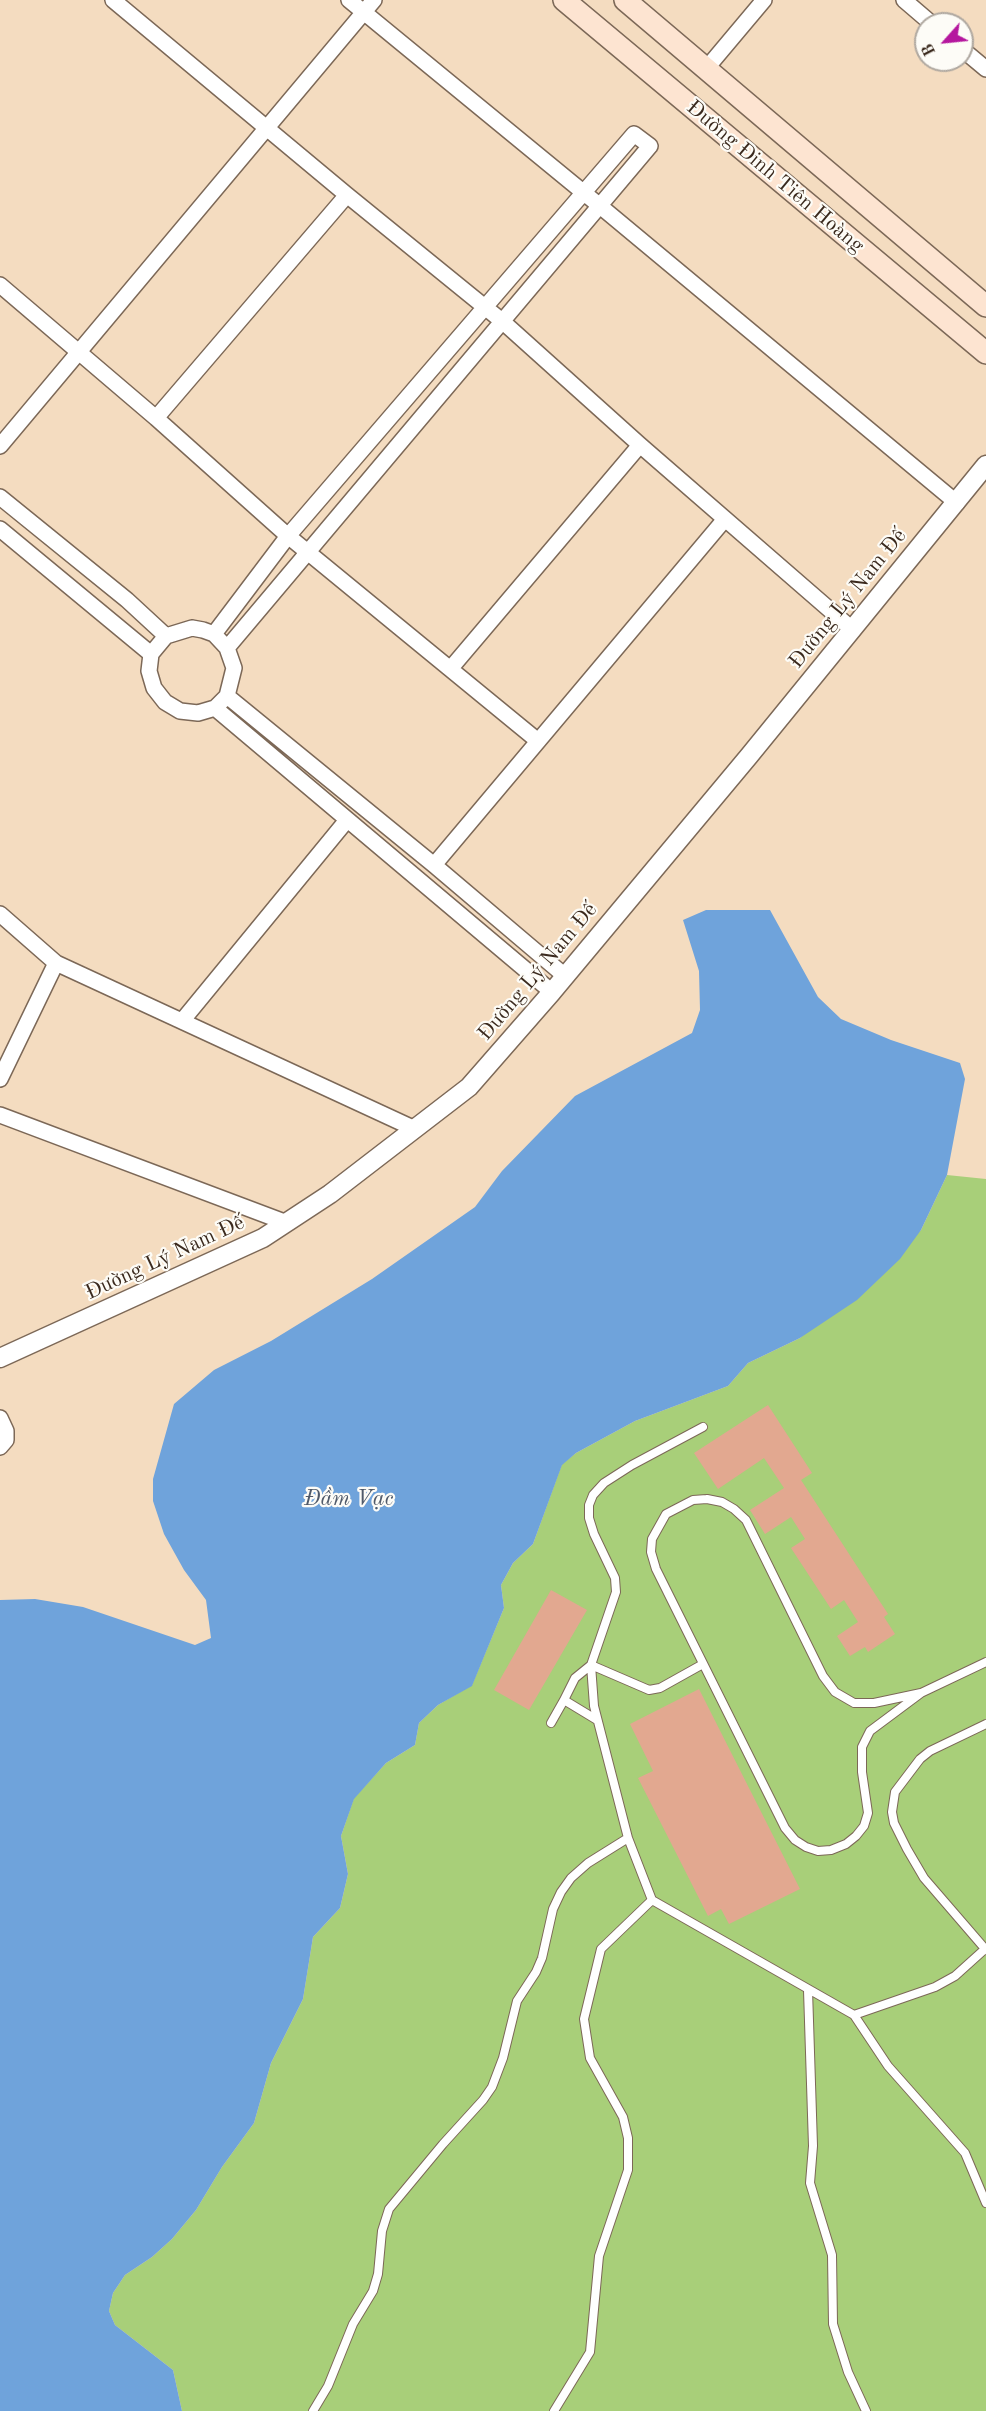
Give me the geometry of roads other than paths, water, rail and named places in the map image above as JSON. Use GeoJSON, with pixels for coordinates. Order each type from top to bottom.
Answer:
{"type":"FeatureCollection","features":[{"type":"Feature","properties":{"kind":"main road","name":"Đường Đinh Tiên Hoàng"},"geometry":{"type":"LineString","coordinates":[[564,0],[986,353]]}},
{"type":"Feature","properties":{"kind":"main road"},"geometry":{"type":"LineString","coordinates":[[625,0],[986,306]]}},
{"type":"Feature","properties":{"kind":"street"},"geometry":{"type":"LineString","coordinates":[[113,0],[502,321],[640,445],[853,630]]}},
{"type":"Feature","properties":{"kind":"street"},"geometry":{"type":"LineString","coordinates":[[349,0],[584,192],[957,503]]}},
{"type":"Feature","properties":{"kind":"street"},"geometry":{"type":"LineString","coordinates":[[0,446],[374,0]]}},
{"type":"Feature","properties":{"kind":"street"},"geometry":{"type":"LineString","coordinates":[[706,69],[764,0]]}},
{"type":"Feature","properties":{"kind":"street"},"geometry":{"type":"LineString","coordinates":[[904,0],[918,12]]}},
{"type":"Feature","properties":{"kind":"street"},"geometry":{"type":"LineString","coordinates":[[974,59],[986,69]]}},
{"type":"Feature","properties":{"kind":"street"},"geometry":{"type":"LineString","coordinates":[[214,634],[288,536],[634,134],[650,146],[227,648]]}},
{"type":"Feature","properties":{"kind":"street"},"geometry":{"type":"LineString","coordinates":[[156,418],[347,195]]}},
{"type":"Feature","properties":{"kind":"street"},"geometry":{"type":"LineString","coordinates":[[0,285],[156,418],[288,536],[538,741]]}},
{"type":"Feature","properties":{"kind":"street"},"geometry":{"type":"LineString","coordinates":[[451,668],[640,445]]}},
{"type":"Feature","properties":{"kind":"street","name":"Đường Lý Nam Đế"},"geometry":{"type":"LineString","coordinates":[[0,1358],[263,1238],[330,1194],[469,1087],[566,976],[853,630],[986,465]]}},
{"type":"Feature","properties":{"kind":"street"},"geometry":{"type":"LineString","coordinates":[[0,497],[127,600],[166,636]]}},
{"type":"Feature","properties":{"kind":"street"},"geometry":{"type":"LineString","coordinates":[[434,865],[725,519]]}},
{"type":"Feature","properties":{"kind":"street"},"geometry":{"type":"LineString","coordinates":[[0,529],[151,654]]}},
{"type":"Feature","properties":{"kind":"street"},"geometry":{"type":"LineString","coordinates":[[192,628],[214,634],[227,648],[234,668],[227,696],[215,708],[198,713],[180,711],[165,702],[154,688],[149,671],[151,654],[166,636],[192,628]]}},
{"type":"Feature","properties":{"kind":"street"},"geometry":{"type":"LineString","coordinates":[[227,696],[566,976]]}},
{"type":"Feature","properties":{"kind":"street"},"geometry":{"type":"LineString","coordinates":[[215,708],[552,992]]}},
{"type":"Feature","properties":{"kind":"street"},"geometry":{"type":"LineString","coordinates":[[182,1021],[347,820]]}},
{"type":"Feature","properties":{"kind":"street"},"geometry":{"type":"LineString","coordinates":[[0,914],[56,963],[415,1129]]}},
{"type":"Feature","properties":{"kind":"street"},"geometry":{"type":"LineString","coordinates":[[0,1079],[56,963]]}},
{"type":"Feature","properties":{"kind":"street"},"geometry":{"type":"LineString","coordinates":[[0,1115],[286,1223]]}},
{"type":"Feature","properties":{"kind":"street"},"geometry":{"type":"LineString","coordinates":[[0,1418],[6,1431],[6,1440],[0,1447]]}},
{"type":"Feature","properties":{"kind":"lane"},"geometry":{"type":"LineString","coordinates":[[703,1427],[632,1465],[604,1483],[593,1495],[589,1505],[589,1518],[615,1578],[616,1592],[591,1665],[594,1706],[628,1838],[652,1900],[854,2015],[888,2066],[965,2153],[986,2203]]}},
{"type":"Feature","properties":{"kind":"lane"},"geometry":{"type":"LineString","coordinates":[[921,1693],[874,1703],[854,1703],[836,1692],[823,1676],[746,1520],[722,1502],[707,1499],[693,1500],[666,1514],[652,1539],[651,1552],[656,1569],[785,1828],[795,1840],[818,1851],[831,1850],[846,1844],[864,1826],[868,1813],[862,1773],[862,1747],[870,1731],[921,1693],[986,1662]]}},
{"type":"Feature","properties":{"kind":"lane"},"geometry":{"type":"LineString","coordinates":[[591,1665],[649,1690],[660,1688],[703,1664]]}},
{"type":"Feature","properties":{"kind":"lane"},"geometry":{"type":"LineString","coordinates":[[551,1723],[575,1678],[591,1665]]}},
{"type":"Feature","properties":{"kind":"lane"},"geometry":{"type":"LineString","coordinates":[[564,1700],[597,1720]]}},
{"type":"Feature","properties":{"kind":"lane"},"geometry":{"type":"LineString","coordinates":[[854,2015],[935,1987],[955,1976],[985,1950],[924,1878],[894,1823],[892,1802],[895,1792],[920,1759],[930,1751],[986,1724]]}},
{"type":"Feature","properties":{"kind":"lane"},"geometry":{"type":"LineString","coordinates":[[313,2411],[328,2386],[353,2324],[374,2291],[382,2231],[389,2209],[492,2087],[503,2058],[517,2001],[536,1972],[542,1958],[553,1909],[561,1892],[571,1878],[588,1863],[628,1838]]}},
{"type":"Feature","properties":{"kind":"lane"},"geometry":{"type":"LineString","coordinates":[[554,2411],[591,2352],[599,2256],[628,2170],[628,2138],[622,2117],[590,2058],[584,2019],[601,1949],[652,1900]]}},
{"type":"Feature","properties":{"kind":"lane"},"geometry":{"type":"LineString","coordinates":[[808,1990],[813,2146],[810,2183],[832,2255],[833,2324],[848,2372],[866,2411]]}},
{"type":"Feature","properties":{"kind":"water","name":"Đầm Vạc"},"geometry":{"type":"Polygon","coordinates":[[[706,910],[770,910],[818,997],[841,1019],[891,1040],[960,1063],[965,1079],[947,1175],[921,1230],[900,1259],[857,1300],[800,1338],[748,1363],[728,1386],[635,1421],[576,1453],[562,1465],[533,1544],[513,1563],[501,1585],[504,1608],[472,1686],[438,1705],[419,1723],[415,1745],[386,1763],[354,1799],[341,1836],[348,1874],[340,1908],[313,1937],[303,1999],[271,2063],[254,2123],[222,2167],[196,2210],[172,2239],[152,2257],[125,2275],[113,2293],[109,2311],[115,2325],[173,2370],[182,2411],[0,2411],[0,1600],[35,1599],[83,1607],[195,1645],[211,1638],[206,1600],[184,1570],[164,1534],[153,1501],[153,1479],[174,1404],[214,1370],[271,1341],[372,1279],[475,1207],[502,1171],[575,1096],[692,1033],[700,1010],[699,971],[683,920],[706,910]]]}}]}
